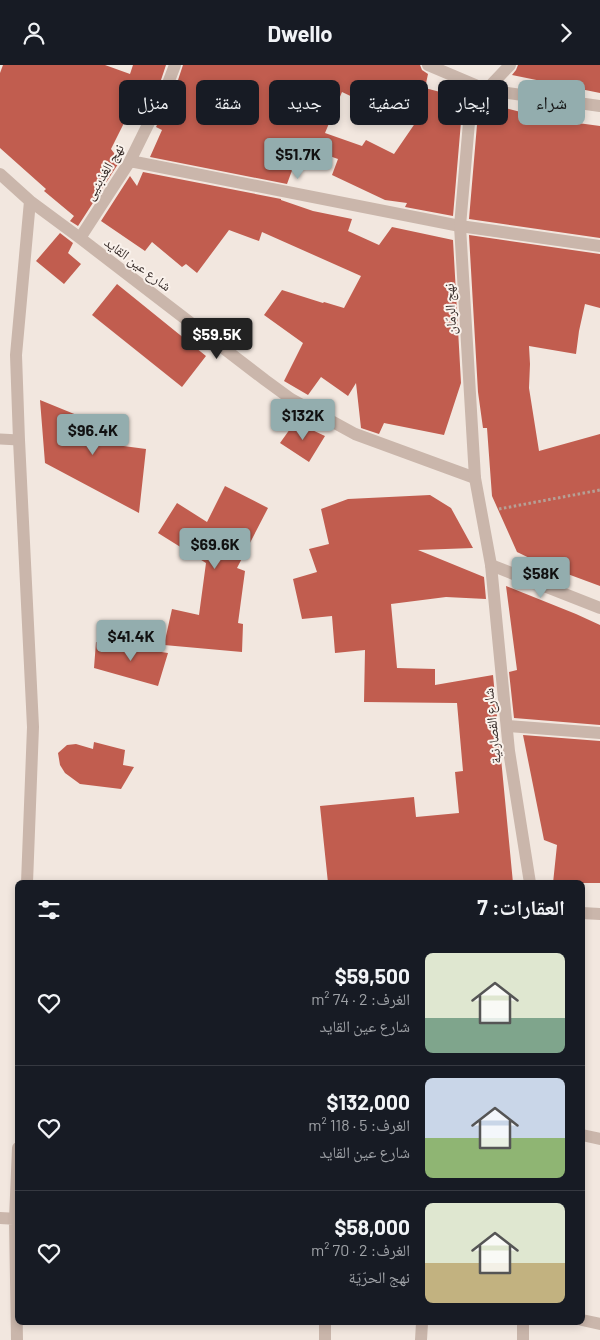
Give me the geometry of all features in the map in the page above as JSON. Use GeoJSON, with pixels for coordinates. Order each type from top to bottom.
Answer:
{"type":"FeatureCollection","features":[{"type":"Feature","properties":{"kind":"street","name":"نهج الغذبنيى"},"geometry":{"type":"LineString","coordinates":[[80,238],[130,161],[167,86],[175,65]]}},
{"type":"Feature","properties":{"kind":"street"},"geometry":{"type":"LineString","coordinates":[[428,65],[463,80]]}},
{"type":"Feature","properties":{"kind":"street","name":"نهج الرمّان"},"geometry":{"type":"LineString","coordinates":[[496,80],[510,65]]}},
{"type":"Feature","properties":{"kind":"street"},"geometry":{"type":"LineString","coordinates":[[508,93],[600,107]]}},
{"type":"Feature","properties":{"kind":"street","name":"نهج الرمّان"},"geometry":{"type":"LineString","coordinates":[[469,125],[460,226],[475,478],[491,565]]}},
{"type":"Feature","properties":{"kind":"street"},"geometry":{"type":"LineString","coordinates":[[130,161],[460,226],[600,246]]}},
{"type":"Feature","properties":{"kind":"street","name":"شارع عين القايد"},"geometry":{"type":"LineString","coordinates":[[0,174],[30,201],[292,399],[354,433],[475,478]]}},
{"type":"Feature","properties":{"kind":"street"},"geometry":{"type":"LineString","coordinates":[[27,880],[33,727],[16,355],[30,201]]}},
{"type":"Feature","properties":{"kind":"street"},"geometry":{"type":"LineString","coordinates":[[491,565],[600,608]]}},
{"type":"Feature","properties":{"kind":"street","name":"شارع القصارنية"},"geometry":{"type":"LineString","coordinates":[[491,565],[509,751],[530,880]]}},
{"type":"Feature","properties":{"kind":"street"},"geometry":{"type":"LineString","coordinates":[[507,726],[600,733]]}},
{"type":"Feature","properties":{"kind":"street"},"geometry":{"type":"LineString","coordinates":[[585,913],[600,914]]}},
{"type":"Feature","properties":{"kind":"street"},"geometry":{"type":"LineString","coordinates":[[585,1136],[600,1139]]}},
{"type":"Feature","properties":{"kind":"street"},"geometry":{"type":"LineString","coordinates":[[0,1218],[15,1219]]}},
{"type":"Feature","properties":{"kind":"street"},"geometry":{"type":"LineString","coordinates":[[585,1321],[600,1324]]}},
{"type":"Feature","properties":{"kind":"street"},"geometry":{"type":"LineString","coordinates":[[17,1325],[17,1340]]}},
{"type":"Feature","properties":{"kind":"street"},"geometry":{"type":"LineString","coordinates":[[325,1340],[326,1325]]}},
{"type":"Feature","properties":{"kind":"street"},"geometry":{"type":"LineString","coordinates":[[421,1340],[422,1325]]}},
{"type":"Feature","properties":{"kind":"street"},"geometry":{"type":"LineString","coordinates":[[523,1325],[523,1340]]}},
{"type":"Feature","properties":{"kind":"lane"},"geometry":{"type":"LineString","coordinates":[[0,439],[19,440]]}},
{"type":"Feature","properties":{"kind":"path"},"geometry":{"type":"LineString","coordinates":[[481,512],[600,490]]}},
{"type":"Feature","properties":{"kind":"building"},"geometry":{"type":"Polygon","coordinates":[[[3,65],[105,65],[130,74],[133,65],[166,65],[161,80],[119,80],[119,125],[123,125],[111,149],[120,161],[78,226],[70,221],[74,216],[44,191],[46,189],[0,148],[0,73],[3,65]]]}},
{"type":"Feature","properties":{"kind":"building"},"geometry":{"type":"Polygon","coordinates":[[[183,65],[420,65],[422,70],[428,74],[427,80],[350,80],[350,96],[342,92],[340,97],[340,80],[269,80],[269,125],[328,125],[325,133],[362,146],[366,140],[394,154],[414,125],[428,125],[428,89],[438,91],[438,125],[461,125],[453,216],[405,207],[407,203],[385,200],[332,175],[338,159],[301,146],[287,184],[150,157],[162,130],[156,127],[157,125],[186,125],[186,80],[178,80],[183,65]]]}},
{"type":"Feature","properties":{"kind":"building"},"geometry":{"type":"Polygon","coordinates":[[[518,65],[600,65],[600,93],[585,90],[585,80],[536,80],[512,75],[518,65]]]}},
{"type":"Feature","properties":{"kind":"building"},"geometry":{"type":"Polygon","coordinates":[[[508,109],[518,111],[518,125],[585,124],[600,126],[600,238],[469,219],[477,125],[508,125],[508,109]]]}},
{"type":"Feature","properties":{"kind":"building"},"geometry":{"type":"Polygon","coordinates":[[[143,172],[281,199],[313,211],[352,219],[348,231],[379,245],[392,227],[453,240],[461,383],[444,435],[384,423],[379,434],[361,428],[356,383],[348,396],[321,377],[308,395],[284,381],[303,343],[264,315],[282,290],[344,308],[361,276],[262,232],[259,241],[229,230],[197,273],[186,264],[182,267],[152,242],[145,251],[101,221],[130,176],[137,186],[143,172]]]}},
{"type":"Feature","properties":{"kind":"building"},"geometry":{"type":"Polygon","coordinates":[[[60,233],[73,243],[68,253],[81,264],[64,284],[36,261],[60,233]]]}},
{"type":"Feature","properties":{"kind":"building"},"geometry":{"type":"Polygon","coordinates":[[[469,235],[600,254],[600,308],[585,304],[576,354],[529,346],[529,388],[539,451],[600,434],[600,586],[546,566],[517,552],[492,496],[487,428],[483,428],[478,392],[469,235]]]}},
{"type":"Feature","properties":{"kind":"building"},"geometry":{"type":"Polygon","coordinates":[[[117,284],[206,356],[182,387],[92,315],[117,284]]]}},
{"type":"Feature","properties":{"kind":"building"},"geometry":{"type":"Polygon","coordinates":[[[40,400],[111,429],[110,435],[119,436],[116,445],[146,449],[139,513],[45,463],[40,400]]]}},
{"type":"Feature","properties":{"kind":"building"},"geometry":{"type":"Polygon","coordinates":[[[295,422],[325,436],[309,462],[280,443],[295,422]]]}},
{"type":"Feature","properties":{"kind":"building"},"geometry":{"type":"Polygon","coordinates":[[[225,486],[268,508],[237,568],[245,571],[238,623],[243,624],[242,652],[164,645],[172,609],[199,615],[206,563],[158,533],[177,503],[207,522],[225,486]]]}},
{"type":"Feature","properties":{"kind":"building"},"geometry":{"type":"Polygon","coordinates":[[[430,495],[451,508],[473,548],[418,550],[484,577],[486,599],[446,597],[391,604],[397,668],[435,669],[435,685],[493,675],[513,880],[328,880],[320,806],[414,797],[416,817],[459,813],[455,772],[463,771],[457,703],[364,702],[365,650],[335,653],[332,616],[302,619],[293,579],[317,572],[309,549],[329,544],[321,509],[348,499],[430,495]]]}},
{"type":"Feature","properties":{"kind":"building"},"geometry":{"type":"Polygon","coordinates":[[[506,586],[600,625],[600,725],[514,718],[509,672],[517,670],[506,586]]]}},
{"type":"Feature","properties":{"kind":"building"},"geometry":{"type":"Polygon","coordinates":[[[96,642],[168,653],[158,686],[94,668],[96,642]]]}},
{"type":"Feature","properties":{"kind":"building"},"geometry":{"type":"Polygon","coordinates":[[[523,735],[600,741],[600,883],[585,883],[585,880],[553,880],[557,845],[544,840],[523,735]]]}},
{"type":"Feature","properties":{"kind":"building"},"geometry":{"type":"Polygon","coordinates":[[[94,742],[125,750],[123,765],[134,767],[121,789],[80,784],[65,773],[60,765],[58,753],[67,745],[76,744],[93,749],[94,742]]]}}]}
